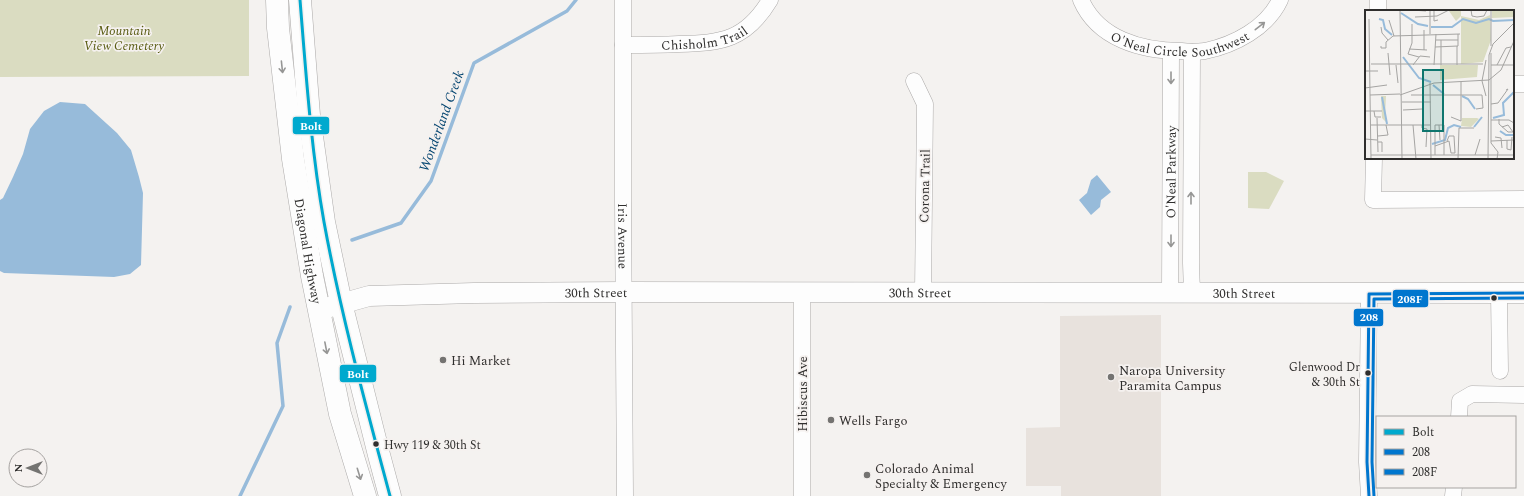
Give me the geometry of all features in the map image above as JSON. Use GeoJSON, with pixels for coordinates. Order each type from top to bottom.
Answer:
{"type":"FeatureCollection","features":[{"type":"Feature","properties":{"kind":"highway","name":"Diagonal Highway"},"geometry":{"type":"LineString","coordinates":[[277,0],[279,36],[293,159],[304,230],[340,414],[365,496]]}},
{"type":"Feature","properties":{"kind":"highway","name":"Diagonal Highway"},"geometry":{"type":"LineString","coordinates":[[300,0],[309,115],[324,222],[341,303],[378,455],[390,496]]}},
{"type":"Feature","properties":{"kind":"main road","name":"30th Street"},"geometry":{"type":"LineString","coordinates":[[319,310],[375,295],[624,292],[1524,293]]}},
{"type":"Feature","properties":{"kind":"street","name":"Iris Avenue"},"geometry":{"type":"LineString","coordinates":[[623,0],[622,201],[625,496]]}},
{"type":"Feature","properties":{"kind":"street","name":"Chisholm Trail"},"geometry":{"type":"LineString","coordinates":[[623,45],[700,44],[728,39],[758,18],[770,0]]}},
{"type":"Feature","properties":{"kind":"street","name":"O'Neal Circle Southwest"},"geometry":{"type":"LineString","coordinates":[[1081,0],[1101,26],[1122,41],[1140,47],[1192,52],[1225,46],[1251,33],[1265,21],[1277,7],[1280,0]]}},
{"type":"Feature","properties":{"kind":"street","name":"O'Neal Parkway"},"geometry":{"type":"LineString","coordinates":[[1170,293],[1171,51]]}},
{"type":"Feature","properties":{"kind":"street","name":"O'Neal Parkway"},"geometry":{"type":"LineString","coordinates":[[1192,52],[1192,293]]}},
{"type":"Feature","properties":{"kind":"street","name":"Corona Trail"},"geometry":{"type":"LineString","coordinates":[[914,81],[925,104],[923,293]]}},
{"type":"Feature","properties":{"kind":"street"},"geometry":{"type":"LineString","coordinates":[[1374,159],[1373,200],[1524,199]]}},
{"type":"Feature","properties":{"kind":"street","name":"Hibiscus Ave"},"geometry":{"type":"LineString","coordinates":[[802,293],[802,496]]}},
{"type":"Feature","properties":{"kind":"street"},"geometry":{"type":"LineString","coordinates":[[1499,293],[1500,371]]}},
{"type":"Feature","properties":{"kind":"street"},"geometry":{"type":"LineString","coordinates":[[1369,294],[1367,462],[1369,496]]}},
{"type":"Feature","properties":{"kind":"street"},"geometry":{"type":"LineString","coordinates":[[1458,416],[1460,401],[1472,394],[1524,395]]}},
{"type":"Feature","properties":{"kind":"shaded area","name":"Naropa University Paramita Campus"},"geometry":{"type":"Polygon","coordinates":[[[1161,315],[1161,496],[1061,496],[1061,486],[1026,486],[1026,428],[1060,427],[1060,316],[1161,315]]]}},
{"type":"Feature","properties":{"kind":"green space","name":"Mountain View Cemetery"},"geometry":{"type":"Polygon","coordinates":[[[0,0],[249,0],[249,76],[0,77],[0,0]]]}},
{"type":"Feature","properties":{"kind":"green space"},"geometry":{"type":"Polygon","coordinates":[[[1248,172],[1266,172],[1284,181],[1269,209],[1248,208],[1248,172]]]}},
{"type":"Feature","properties":{"kind":"water"},"geometry":{"type":"Polygon","coordinates":[[[60,102],[85,104],[117,133],[131,150],[143,193],[141,265],[130,274],[114,277],[4,273],[0,271],[0,200],[3,198],[23,154],[30,129],[44,111],[60,102]]]}},
{"type":"Feature","properties":{"kind":"water"},"geometry":{"type":"Polygon","coordinates":[[[1097,175],[1111,192],[1101,200],[1100,207],[1091,215],[1079,200],[1087,193],[1091,180],[1097,175]]]}},
{"type":"Feature","properties":{"kind":"waterway","name":"Wonderland Creek"},"geometry":{"type":"LineString","coordinates":[[352,240],[401,223],[431,181],[474,63],[567,11],[576,0]]}},
{"type":"Feature","properties":{"kind":"waterway","name":"Wonderland Creek"},"geometry":{"type":"LineString","coordinates":[[240,496],[283,406],[277,343],[290,307]]}},
{"type":"Feature","properties":{"kind":"transit line","name":"Bolt"},"geometry":{"type":"LineString","coordinates":[[300,0],[312,139],[319,195],[346,326],[390,496]]}},
{"type":"Feature","properties":{"kind":"transit line","name":"208"},"geometry":{"type":"LineString","coordinates":[[1369,496],[1367,462],[1369,294],[1524,293]]}},
{"type":"Feature","properties":{"kind":"transit line","name":"208F"},"geometry":{"type":"LineString","coordinates":[[1374,496],[1372,462],[1374,299],[1524,298]]}},
{"type":"Feature","properties":{"kind":"place","name":"Hi Market"},"geometry":{"type":"Point","coordinates":[443,360]}},
{"type":"Feature","properties":{"kind":"place","name":"Glenwood Dr & 30th St"},"geometry":{"type":"Point","coordinates":[1368,373]}},
{"type":"Feature","properties":{"kind":"place","name":"Naropa University Paramita Campus"},"geometry":{"type":"Point","coordinates":[1111,377]}},
{"type":"Feature","properties":{"kind":"place","name":"Wells Fargo"},"geometry":{"type":"Point","coordinates":[831,420]}},
{"type":"Feature","properties":{"kind":"place","name":"Hwy 119 & 30th St"},"geometry":{"type":"Point","coordinates":[376,444]}},
{"type":"Feature","properties":{"kind":"place","name":"Colorado Animal Specialty & Emergency"},"geometry":{"type":"Point","coordinates":[867,475]}}]}
